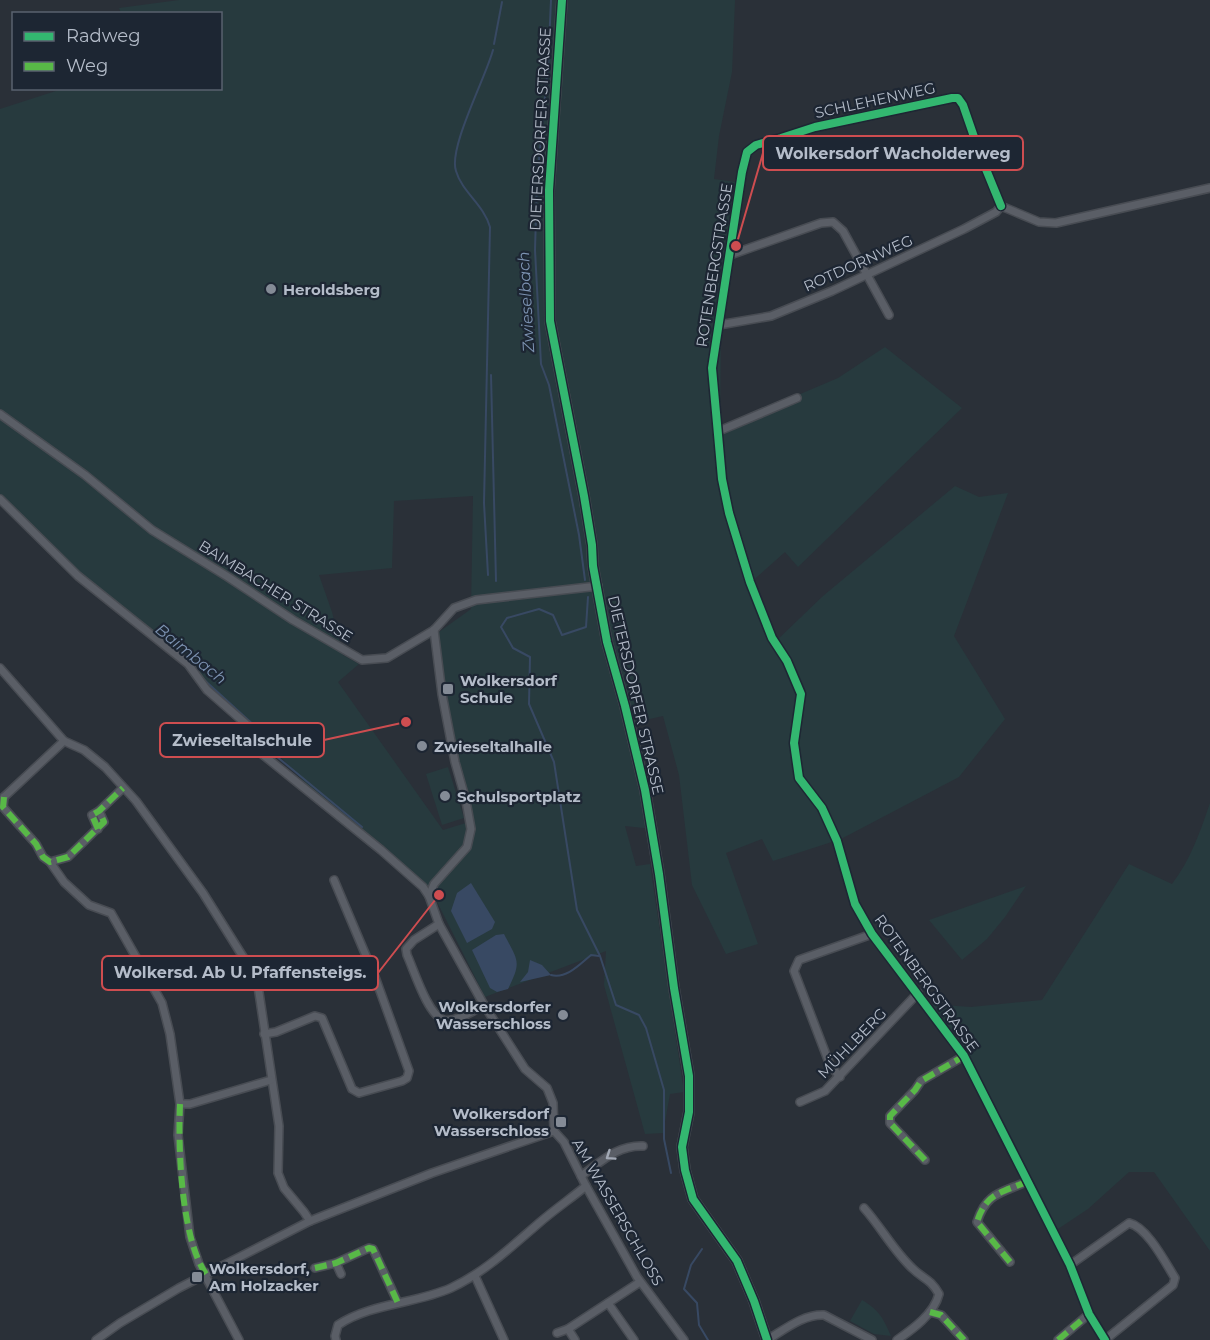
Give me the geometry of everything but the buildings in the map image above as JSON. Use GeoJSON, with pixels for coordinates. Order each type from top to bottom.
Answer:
{"type":"FeatureCollection","features":[{"type":"Feature","properties":{"kind":"street","name":"DIETERSDORFER STRASSE"},"geometry":{"type":"LineString","coordinates":[[562,0],[549,190],[550,321],[584,496],[593,566],[607,642],[645,790],[659,874],[674,988],[689,1076],[689,1112],[682,1147],[685,1170],[693,1199],[737,1262],[754,1301],[767,1340]]}},
{"type":"Feature","properties":{"kind":"street","name":"SCHLEHENWEG"},"geometry":{"type":"LineString","coordinates":[[756,145],[815,127],[958,98],[963,105],[981,158],[1001,206]]}},
{"type":"Feature","properties":{"kind":"street","name":"ROTENBERGSTRASSE"},"geometry":{"type":"LineString","coordinates":[[756,145],[747,152],[742,172],[712,368],[722,479],[729,513],[772,638],[787,661],[801,694],[794,742],[799,778],[822,808],[837,841],[855,904],[872,934],[964,1056],[1070,1265],[1089,1314],[1105,1340]]}},
{"type":"Feature","properties":{"kind":"street"},"geometry":{"type":"LineString","coordinates":[[1001,206],[1039,222],[1056,223],[1210,188]]}},
{"type":"Feature","properties":{"kind":"street","name":"ROTDORNWEG"},"geometry":{"type":"LineString","coordinates":[[719,325],[771,316],[869,275],[964,229],[996,212],[1001,206]]}},
{"type":"Feature","properties":{"kind":"street"},"geometry":{"type":"LineString","coordinates":[[730,255],[821,223],[833,222],[843,231],[889,315]]}},
{"type":"Feature","properties":{"kind":"street"},"geometry":{"type":"LineString","coordinates":[[719,431],[797,398]]}},
{"type":"Feature","properties":{"kind":"street","name":"BAIMBACHER STRASSE"},"geometry":{"type":"LineString","coordinates":[[0,414],[85,475],[152,530],[293,620],[362,660],[387,658],[434,630],[454,608],[476,600],[598,586]]}},
{"type":"Feature","properties":{"kind":"street","name":"AM WASSERSCHLOSS"},"geometry":{"type":"LineString","coordinates":[[0,499],[78,576],[188,664],[207,690],[246,724],[257,750],[381,850],[423,887],[429,896],[439,924],[484,1005],[525,1069],[547,1088],[553,1103],[554,1131],[564,1142],[640,1282],[684,1340]]}},
{"type":"Feature","properties":{"kind":"street"},"geometry":{"type":"LineString","coordinates":[[429,896],[434,884],[467,847],[471,829],[466,801],[454,762],[434,630]]}},
{"type":"Feature","properties":{"kind":"street"},"geometry":{"type":"LineString","coordinates":[[0,668],[64,741],[84,750],[105,767],[136,801],[203,893],[245,960],[258,986],[279,1126],[278,1173],[284,1188],[310,1221]]}},
{"type":"Feature","properties":{"kind":"street"},"geometry":{"type":"LineString","coordinates":[[64,741],[2,796],[3,807],[36,844],[43,857],[50,861],[64,882],[89,905],[111,914],[162,1004],[170,1034],[180,1104],[178,1135],[190,1237],[199,1264],[238,1340]]}},
{"type":"Feature","properties":{"kind":"street"},"geometry":{"type":"LineString","coordinates":[[50,861],[69,857],[98,829],[104,822],[99,812],[123,788]]}},
{"type":"Feature","properties":{"kind":"street"},"geometry":{"type":"LineString","coordinates":[[264,1034],[276,1032],[315,1016],[322,1018],[352,1089],[359,1093],[407,1078],[409,1071],[375,977],[334,880]]}},
{"type":"Feature","properties":{"kind":"street"},"geometry":{"type":"LineString","coordinates":[[439,924],[414,940],[406,949],[433,1013],[445,1020],[455,1019],[484,1005]]}},
{"type":"Feature","properties":{"kind":"street"},"geometry":{"type":"LineString","coordinates":[[840,1077],[830,1065],[794,971],[799,960],[872,934]]}},
{"type":"Feature","properties":{"kind":"street","name":"MÜHLBERG"},"geometry":{"type":"LineString","coordinates":[[800,1102],[825,1091],[918,993]]}},
{"type":"Feature","properties":{"kind":"street"},"geometry":{"type":"LineString","coordinates":[[925,1160],[890,1123],[890,1116],[921,1081],[964,1056]]}},
{"type":"Feature","properties":{"kind":"street"},"geometry":{"type":"LineString","coordinates":[[180,1104],[190,1104],[271,1080]]}},
{"type":"Feature","properties":{"kind":"street"},"geometry":{"type":"LineString","coordinates":[[96,1340],[120,1323],[206,1274],[310,1221],[477,1156],[554,1131]]}},
{"type":"Feature","properties":{"kind":"street"},"geometry":{"type":"LineString","coordinates":[[581,1176],[620,1149],[629,1146],[643,1146]]}},
{"type":"Feature","properties":{"kind":"street"},"geometry":{"type":"LineString","coordinates":[[1010,1262],[977,1222],[988,1199],[1026,1182]]}},
{"type":"Feature","properties":{"kind":"street"},"geometry":{"type":"LineString","coordinates":[[336,1340],[338,1325],[367,1312],[449,1289],[475,1276],[520,1242],[547,1216],[586,1186]]}},
{"type":"Feature","properties":{"kind":"street"},"geometry":{"type":"LineString","coordinates":[[864,1208],[913,1269],[934,1285],[939,1294],[930,1312],[913,1329],[897,1340]]}},
{"type":"Feature","properties":{"kind":"street"},"geometry":{"type":"LineString","coordinates":[[1070,1265],[1129,1223],[1137,1225],[1157,1249],[1175,1278],[1173,1285],[1105,1340]]}},
{"type":"Feature","properties":{"kind":"street"},"geometry":{"type":"LineString","coordinates":[[315,1268],[336,1263],[369,1248],[374,1249],[398,1303]]}},
{"type":"Feature","properties":{"kind":"street"},"geometry":{"type":"LineString","coordinates":[[336,1263],[341,1274]]}},
{"type":"Feature","properties":{"kind":"street"},"geometry":{"type":"LineString","coordinates":[[475,1276],[504,1340]]}},
{"type":"Feature","properties":{"kind":"street"},"geometry":{"type":"LineString","coordinates":[[556,1333],[568,1329],[640,1282]]}},
{"type":"Feature","properties":{"kind":"street"},"geometry":{"type":"LineString","coordinates":[[609,1303],[634,1340]]}},
{"type":"Feature","properties":{"kind":"street"},"geometry":{"type":"LineString","coordinates":[[930,1312],[941,1315],[964,1340]]}},
{"type":"Feature","properties":{"kind":"street"},"geometry":{"type":"LineString","coordinates":[[767,1340],[815,1314],[824,1315],[872,1340]]}},
{"type":"Feature","properties":{"kind":"street"},"geometry":{"type":"LineString","coordinates":[[1058,1340],[1089,1314]]}},
{"type":"Feature","properties":{"kind":"street"},"geometry":{"type":"LineString","coordinates":[[568,1329],[575,1340]]}},
{"type":"Feature","properties":{"kind":"green space"},"geometry":{"type":"Polygon","coordinates":[[[179,0],[735,0],[732,72],[719,136],[714,179],[736,182],[721,328],[720,428],[838,378],[885,347],[962,408],[798,567],[785,552],[749,584],[774,643],[823,596],[955,486],[979,497],[1008,493],[954,636],[1005,719],[959,777],[841,839],[773,861],[762,839],[726,853],[758,944],[726,954],[692,885],[679,775],[663,716],[632,723],[653,829],[625,826],[636,866],[650,864],[684,1092],[670,1094],[663,1133],[645,1134],[604,985],[606,951],[485,997],[432,892],[384,846],[312,790],[236,710],[163,640],[79,578],[0,500],[0,109],[59,90],[222,90],[222,12],[121,12],[119,8],[179,0]],[[473,496],[394,501],[392,568],[319,575],[332,612],[343,655],[359,664],[338,682],[443,830],[469,822],[432,637],[471,609],[473,496]]]}},
{"type":"Feature","properties":{"kind":"green space","name":"Schulsportplatz"},"geometry":{"type":"Polygon","coordinates":[[[448,767],[464,818],[442,825],[426,774],[448,767]]]}},
{"type":"Feature","properties":{"kind":"green space"},"geometry":{"type":"Polygon","coordinates":[[[1210,803],[1210,1251],[1154,1172],[1129,1172],[1088,1209],[1055,1231],[963,1050],[929,1004],[971,1007],[1042,1000],[1129,864],[1172,884],[1190,855],[1210,803]]]}},
{"type":"Feature","properties":{"kind":"green space"},"geometry":{"type":"Polygon","coordinates":[[[1026,886],[987,939],[962,960],[929,920],[1026,886]]]}},
{"type":"Feature","properties":{"kind":"green space"},"geometry":{"type":"Polygon","coordinates":[[[862,1300],[880,1315],[891,1336],[874,1334],[850,1321],[862,1300]]]}},
{"type":"Feature","properties":{"kind":"water"},"geometry":{"type":"Polygon","coordinates":[[[471,883],[495,922],[492,929],[467,943],[451,911],[457,893],[471,883]]]}},
{"type":"Feature","properties":{"kind":"water"},"geometry":{"type":"Polygon","coordinates":[[[504,934],[515,956],[517,966],[508,989],[497,992],[490,988],[472,950],[496,935],[504,934]]]}},
{"type":"Feature","properties":{"kind":"water"},"geometry":{"type":"Polygon","coordinates":[[[530,960],[542,965],[551,975],[520,982],[528,972],[530,960]]]}},
{"type":"Feature","properties":{"kind":"waterway","name":"Zwieselbach"},"geometry":{"type":"LineString","coordinates":[[549,45],[551,0]]}},
{"type":"Feature","properties":{"kind":"waterway"},"geometry":{"type":"LineString","coordinates":[[494,44],[502,2]]}},
{"type":"Feature","properties":{"kind":"waterway"},"geometry":{"type":"LineString","coordinates":[[488,575],[484,503],[490,227],[483,212],[459,179],[455,160],[462,130],[493,50]]}},
{"type":"Feature","properties":{"kind":"waterway","name":"Zwieselbach"},"geometry":{"type":"LineString","coordinates":[[549,54],[537,181],[535,250],[541,364],[549,385],[579,535],[585,580]]}},
{"type":"Feature","properties":{"kind":"waterway"},"geometry":{"type":"LineString","coordinates":[[491,375],[496,581]]}},
{"type":"Feature","properties":{"kind":"waterway","name":"Zwieselbach"},"geometry":{"type":"LineString","coordinates":[[588,597],[586,627],[562,635],[553,615],[539,609],[507,618],[501,627],[513,648],[530,657],[529,704],[554,762],[577,910],[600,956],[616,1005],[639,1015],[646,1028],[664,1090],[664,1139],[671,1173]]}},
{"type":"Feature","properties":{"kind":"waterway","name":"Baimbach"},"geometry":{"type":"LineString","coordinates":[[201,677],[256,727],[270,751],[362,827]]}},
{"type":"Feature","properties":{"kind":"waterway","name":"Baimbach"},"geometry":{"type":"LineString","coordinates":[[551,975],[568,973],[591,955],[599,956]]}},
{"type":"Feature","properties":{"kind":"waterway","name":"Zwieselbach"},"geometry":{"type":"LineString","coordinates":[[702,1249],[691,1265],[684,1289],[697,1303],[699,1325],[708,1340]]}},
{"type":"Feature","properties":{"kind":"marked path"},"geometry":{"type":"LineString","coordinates":[[98,829],[92,815],[123,788]]}},
{"type":"Feature","properties":{"kind":"marked path"},"geometry":{"type":"LineString","coordinates":[[4,797],[3,807],[36,844],[43,857],[50,862],[68,857],[104,822],[99,811]]}},
{"type":"Feature","properties":{"kind":"marked path"},"geometry":{"type":"LineString","coordinates":[[925,1160],[890,1123],[890,1116],[921,1081],[964,1056]]}},
{"type":"Feature","properties":{"kind":"marked path"},"geometry":{"type":"LineString","coordinates":[[180,1104],[181,1168],[186,1216],[191,1238],[206,1274]]}},
{"type":"Feature","properties":{"kind":"marked path"},"geometry":{"type":"LineString","coordinates":[[1010,1262],[977,1222],[985,1205],[996,1195],[1026,1182]]}},
{"type":"Feature","properties":{"kind":"marked path"},"geometry":{"type":"LineString","coordinates":[[315,1268],[336,1263],[369,1248],[373,1249],[398,1303]]}},
{"type":"Feature","properties":{"kind":"marked path"},"geometry":{"type":"LineString","coordinates":[[930,1312],[941,1315],[964,1340]]}},
{"type":"Feature","properties":{"kind":"marked path"},"geometry":{"type":"LineString","coordinates":[[1058,1340],[1089,1314]]}},
{"type":"Feature","properties":{"kind":"cycle path"},"geometry":{"type":"LineString","coordinates":[[562,0],[549,190],[550,321],[584,496],[593,566],[607,642],[645,790],[659,874],[674,988],[689,1076],[689,1112],[682,1147],[685,1170],[693,1199],[737,1261],[767,1340]]}},
{"type":"Feature","properties":{"kind":"cycle path"},"geometry":{"type":"LineString","coordinates":[[1001,206],[963,105],[958,98],[815,127],[756,145],[747,152],[712,368],[722,479],[729,513],[750,582],[772,638],[787,661],[801,694],[794,743],[799,778],[822,808],[837,841],[855,904],[872,934],[964,1056],[1070,1265],[1089,1314],[1105,1340]]}},
{"type":"Feature","properties":{"kind":"place","name":"Wolkersdorf Wacholderweg"},"geometry":{"type":"Point","coordinates":[736,246]}},
{"type":"Feature","properties":{"kind":"place","name":"Heroldsberg"},"geometry":{"type":"Point","coordinates":[271,289]}},
{"type":"Feature","properties":{"kind":"place","name":"Wolkersdorf Schule"},"geometry":{"type":"Point","coordinates":[448,689]}},
{"type":"Feature","properties":{"kind":"place","name":"Zwieseltalschule"},"geometry":{"type":"Point","coordinates":[406,722]}},
{"type":"Feature","properties":{"kind":"place","name":"Zwieseltalhalle"},"geometry":{"type":"Point","coordinates":[422,746]}},
{"type":"Feature","properties":{"kind":"place","name":"Schulsportplatz"},"geometry":{"type":"Point","coordinates":[445,796]}},
{"type":"Feature","properties":{"kind":"place","name":"Wolkersd. Ab U. Pfaffensteigs."},"geometry":{"type":"Point","coordinates":[439,895]}},
{"type":"Feature","properties":{"kind":"place","name":"Wolkersdorfer Wasserschloss"},"geometry":{"type":"Point","coordinates":[563,1015]}},
{"type":"Feature","properties":{"kind":"place","name":"Wolkersdorf Wasserschloss"},"geometry":{"type":"Point","coordinates":[561,1122]}},
{"type":"Feature","properties":{"kind":"place","name":"Wolkersdorf, Am Holzacker"},"geometry":{"type":"Point","coordinates":[197,1277]}}]}
